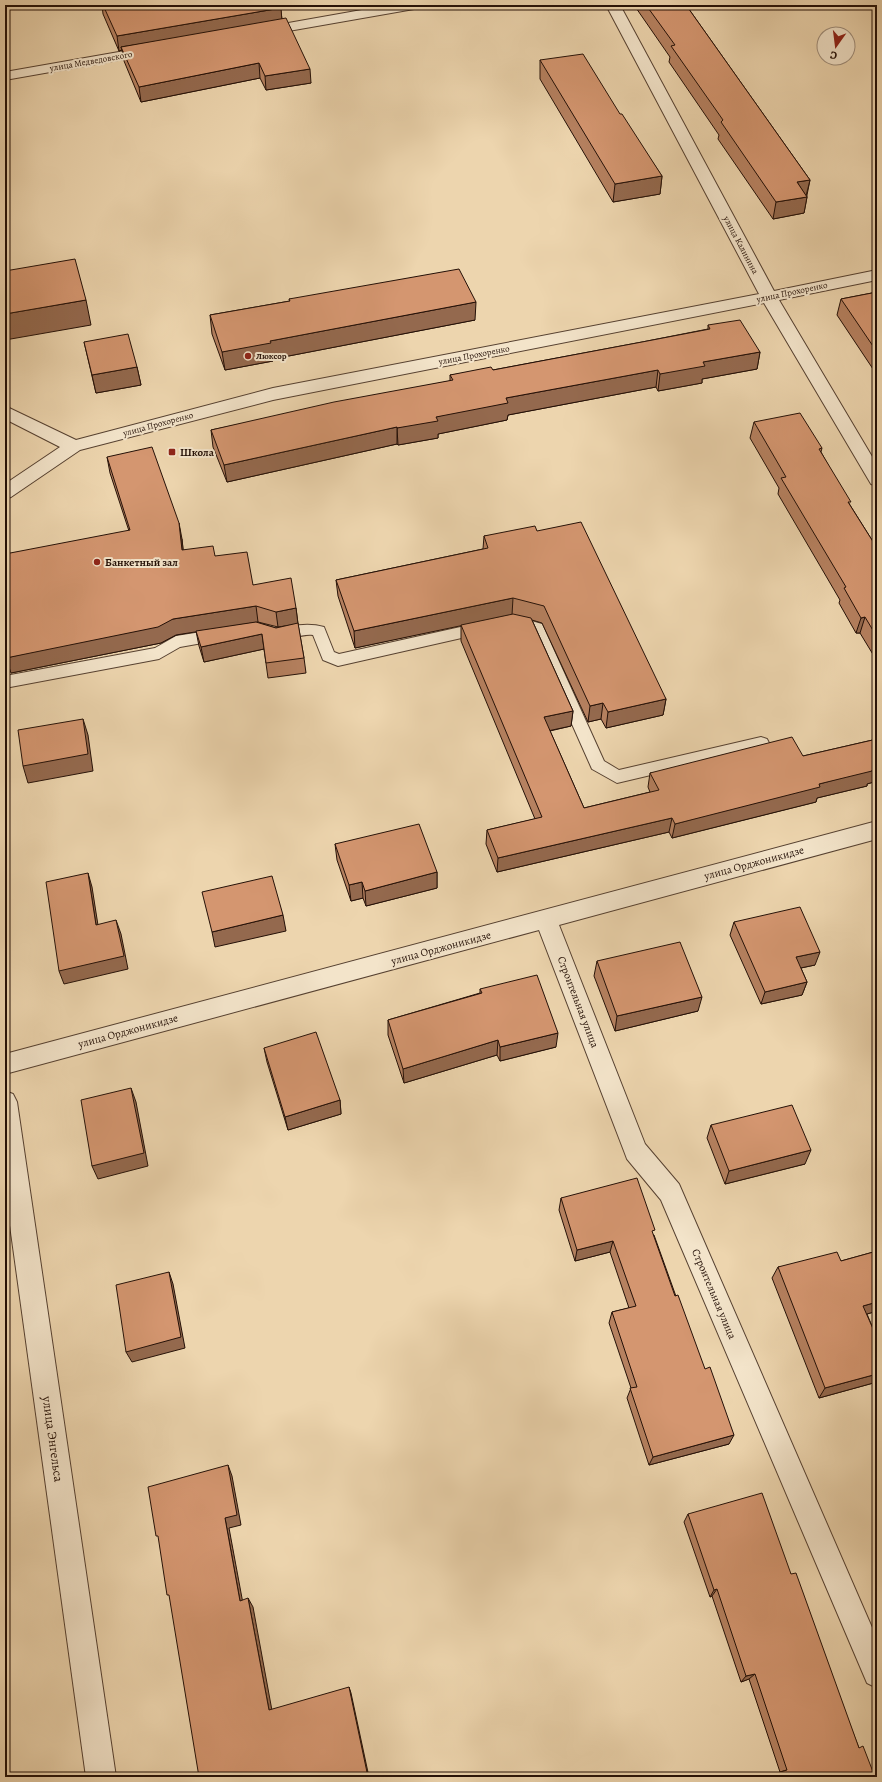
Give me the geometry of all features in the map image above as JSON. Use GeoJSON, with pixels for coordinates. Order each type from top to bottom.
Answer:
{"type":"FeatureCollection","features":[{"type":"Feature","properties":{"kind":"street"},"geometry":{"type":"LineString","coordinates":[[249,34],[414,5]]}},
{"type":"Feature","properties":{"kind":"street","name":"улица Калинина"},"geometry":{"type":"LineString","coordinates":[[613,5],[769,297],[877,480]]}},
{"type":"Feature","properties":{"kind":"street","name":"улица Медведовского"},"geometry":{"type":"LineString","coordinates":[[5,76],[170,47]]}},
{"type":"Feature","properties":{"kind":"street","name":"улица Прохоренко"},"geometry":{"type":"LineString","coordinates":[[5,493],[74,446],[273,394],[877,275]]}},
{"type":"Feature","properties":{"kind":"street"},"geometry":{"type":"LineString","coordinates":[[5,412],[74,446]]}},
{"type":"Feature","properties":{"kind":"street","name":"улица Орджоникидзе"},"geometry":{"type":"LineString","coordinates":[[5,1064],[877,830]]}},
{"type":"Feature","properties":{"kind":"street","name":"Строительная улица"},"geometry":{"type":"LineString","coordinates":[[546,920],[636,1151],[670,1192],[877,1673]]}},
{"type":"Feature","properties":{"kind":"street","name":"улица Энгельса"},"geometry":{"type":"LineString","coordinates":[[5,1102],[101,1777]]}},
{"type":"Feature","properties":{"kind":"lane"},"geometry":{"type":"LineString","coordinates":[[265,631],[278,635],[308,629],[319,632],[328,656],[338,660],[512,622],[536,628],[598,765],[617,777],[762,743]]}},
{"type":"Feature","properties":{"kind":"lane"},"geometry":{"type":"LineString","coordinates":[[5,682],[159,653],[176,642],[236,633]]}},
{"type":"Feature","properties":{"kind":"building"},"geometry":{"type":"Polygon","coordinates":[[[103,5],[280,5],[281,8],[117,36],[103,5]]]}},
{"type":"Feature","properties":{"kind":"building"},"geometry":{"type":"Polygon","coordinates":[[[646,5],[686,5],[810,180],[797,182],[807,197],[776,202],[721,122],[723,120],[671,46],[675,45],[646,5]]]}},
{"type":"Feature","properties":{"kind":"building"},"geometry":{"type":"Polygon","coordinates":[[[286,18],[310,69],[265,76],[259,63],[139,87],[121,47],[286,18]]]}},
{"type":"Feature","properties":{"kind":"building"},"geometry":{"type":"Polygon","coordinates":[[[583,54],[620,114],[622,114],[662,176],[615,184],[540,60],[583,54]]]}},
{"type":"Feature","properties":{"kind":"building"},"geometry":{"type":"Polygon","coordinates":[[[75,259],[86,300],[5,314],[5,271],[75,259]]]}},
{"type":"Feature","properties":{"kind":"building"},"geometry":{"type":"Polygon","coordinates":[[[459,269],[476,302],[270,341],[271,343],[222,352],[210,315],[290,301],[289,299],[459,269]]]}},
{"type":"Feature","properties":{"kind":"building"},"geometry":{"type":"Polygon","coordinates":[[[877,292],[877,352],[841,299],[877,292]]]}},
{"type":"Feature","properties":{"kind":"building"},"geometry":{"type":"Polygon","coordinates":[[[740,320],[760,352],[703,362],[705,366],[660,374],[658,370],[506,398],[508,403],[436,417],[438,421],[397,427],[224,465],[211,430],[334,402],[453,380],[450,375],[491,367],[493,370],[642,342],[710,329],[708,325],[740,320]]]}},
{"type":"Feature","properties":{"kind":"building"},"geometry":{"type":"Polygon","coordinates":[[[128,334],[137,367],[92,375],[84,342],[128,334]]]}},
{"type":"Feature","properties":{"kind":"building"},"geometry":{"type":"Polygon","coordinates":[[[800,413],[822,448],[819,449],[851,502],[848,502],[877,548],[877,637],[865,617],[861,618],[844,588],[846,587],[781,478],[786,477],[754,422],[800,413]]]}},
{"type":"Feature","properties":{"kind":"building"},"geometry":{"type":"Polygon","coordinates":[[[152,447],[179,523],[182,550],[213,546],[215,556],[247,552],[253,585],[291,578],[296,608],[276,612],[256,606],[173,619],[158,627],[6,658],[5,554],[130,530],[107,457],[152,447]]]}},
{"type":"Feature","properties":{"kind":"building"},"geometry":{"type":"Polygon","coordinates":[[[581,522],[666,699],[608,712],[603,703],[590,706],[544,606],[513,598],[354,631],[336,580],[488,548],[484,536],[535,526],[537,531],[581,522]]]}},
{"type":"Feature","properties":{"kind":"building"},"geometry":{"type":"Polygon","coordinates":[[[513,614],[531,618],[573,711],[544,717],[584,808],[659,790],[650,773],[792,737],[803,756],[877,739],[877,768],[872,771],[819,784],[820,787],[675,824],[672,818],[498,858],[487,830],[542,817],[461,625],[513,614]]]}},
{"type":"Feature","properties":{"kind":"building"},"geometry":{"type":"Polygon","coordinates":[[[256,622],[276,628],[298,623],[304,658],[266,663],[262,634],[201,647],[196,631],[256,622]]]}},
{"type":"Feature","properties":{"kind":"building"},"geometry":{"type":"Polygon","coordinates":[[[83,719],[88,754],[23,766],[18,730],[83,719]]]}},
{"type":"Feature","properties":{"kind":"building"},"geometry":{"type":"Polygon","coordinates":[[[419,824],[437,872],[365,891],[362,882],[349,885],[335,844],[419,824]]]}},
{"type":"Feature","properties":{"kind":"building"},"geometry":{"type":"Polygon","coordinates":[[[88,873],[96,925],[116,920],[124,956],[59,971],[46,882],[88,873]]]}},
{"type":"Feature","properties":{"kind":"building"},"geometry":{"type":"Polygon","coordinates":[[[272,876],[283,915],[212,932],[202,892],[272,876]]]}},
{"type":"Feature","properties":{"kind":"building"},"geometry":{"type":"Polygon","coordinates":[[[800,907],[820,952],[796,957],[807,982],[765,992],[734,922],[800,907]]]}},
{"type":"Feature","properties":{"kind":"building"},"geometry":{"type":"Polygon","coordinates":[[[680,942],[702,997],[617,1016],[597,961],[680,942]]]}},
{"type":"Feature","properties":{"kind":"building"},"geometry":{"type":"Polygon","coordinates":[[[537,975],[558,1033],[500,1047],[498,1040],[403,1069],[388,1020],[482,993],[480,989],[537,975]]]}},
{"type":"Feature","properties":{"kind":"building"},"geometry":{"type":"Polygon","coordinates":[[[316,1032],[340,1100],[285,1117],[264,1048],[316,1032]]]}},
{"type":"Feature","properties":{"kind":"building"},"geometry":{"type":"Polygon","coordinates":[[[131,1088],[144,1153],[92,1166],[81,1100],[131,1088]]]}},
{"type":"Feature","properties":{"kind":"building"},"geometry":{"type":"Polygon","coordinates":[[[792,1105],[811,1150],[729,1171],[711,1125],[792,1105]]]}},
{"type":"Feature","properties":{"kind":"building"},"geometry":{"type":"Polygon","coordinates":[[[637,1178],[655,1230],[652,1231],[675,1296],[678,1295],[705,1369],[710,1367],[734,1435],[653,1457],[630,1388],[637,1387],[612,1312],[636,1306],[613,1241],[577,1250],[561,1198],[637,1178]]]}},
{"type":"Feature","properties":{"kind":"building"},"geometry":{"type":"Polygon","coordinates":[[[877,1251],[877,1302],[863,1306],[877,1338],[877,1374],[825,1388],[778,1267],[837,1252],[841,1261],[877,1251]]]}},
{"type":"Feature","properties":{"kind":"building"},"geometry":{"type":"Polygon","coordinates":[[[169,1272],[181,1337],[126,1352],[116,1285],[169,1272]]]}},
{"type":"Feature","properties":{"kind":"building"},"geometry":{"type":"Polygon","coordinates":[[[228,1465],[237,1515],[225,1518],[240,1601],[248,1598],[269,1710],[349,1687],[368,1777],[199,1777],[169,1595],[167,1595],[158,1536],[156,1536],[148,1487],[228,1465]]]}},
{"type":"Feature","properties":{"kind":"building"},"geometry":{"type":"Polygon","coordinates":[[[762,1493],[791,1574],[796,1573],[859,1748],[863,1746],[875,1777],[764,1777],[787,1770],[755,1674],[746,1676],[717,1589],[714,1590],[688,1514],[762,1493]]]}},
{"type":"Feature","properties":{"kind":"place","name":"Люксор"},"geometry":{"type":"Point","coordinates":[248,356]}},
{"type":"Feature","properties":{"kind":"place","name":"Школа"},"geometry":{"type":"Point","coordinates":[172,452]}},
{"type":"Feature","properties":{"kind":"place","name":"Банкетный зал"},"geometry":{"type":"Point","coordinates":[97,562]}}]}
